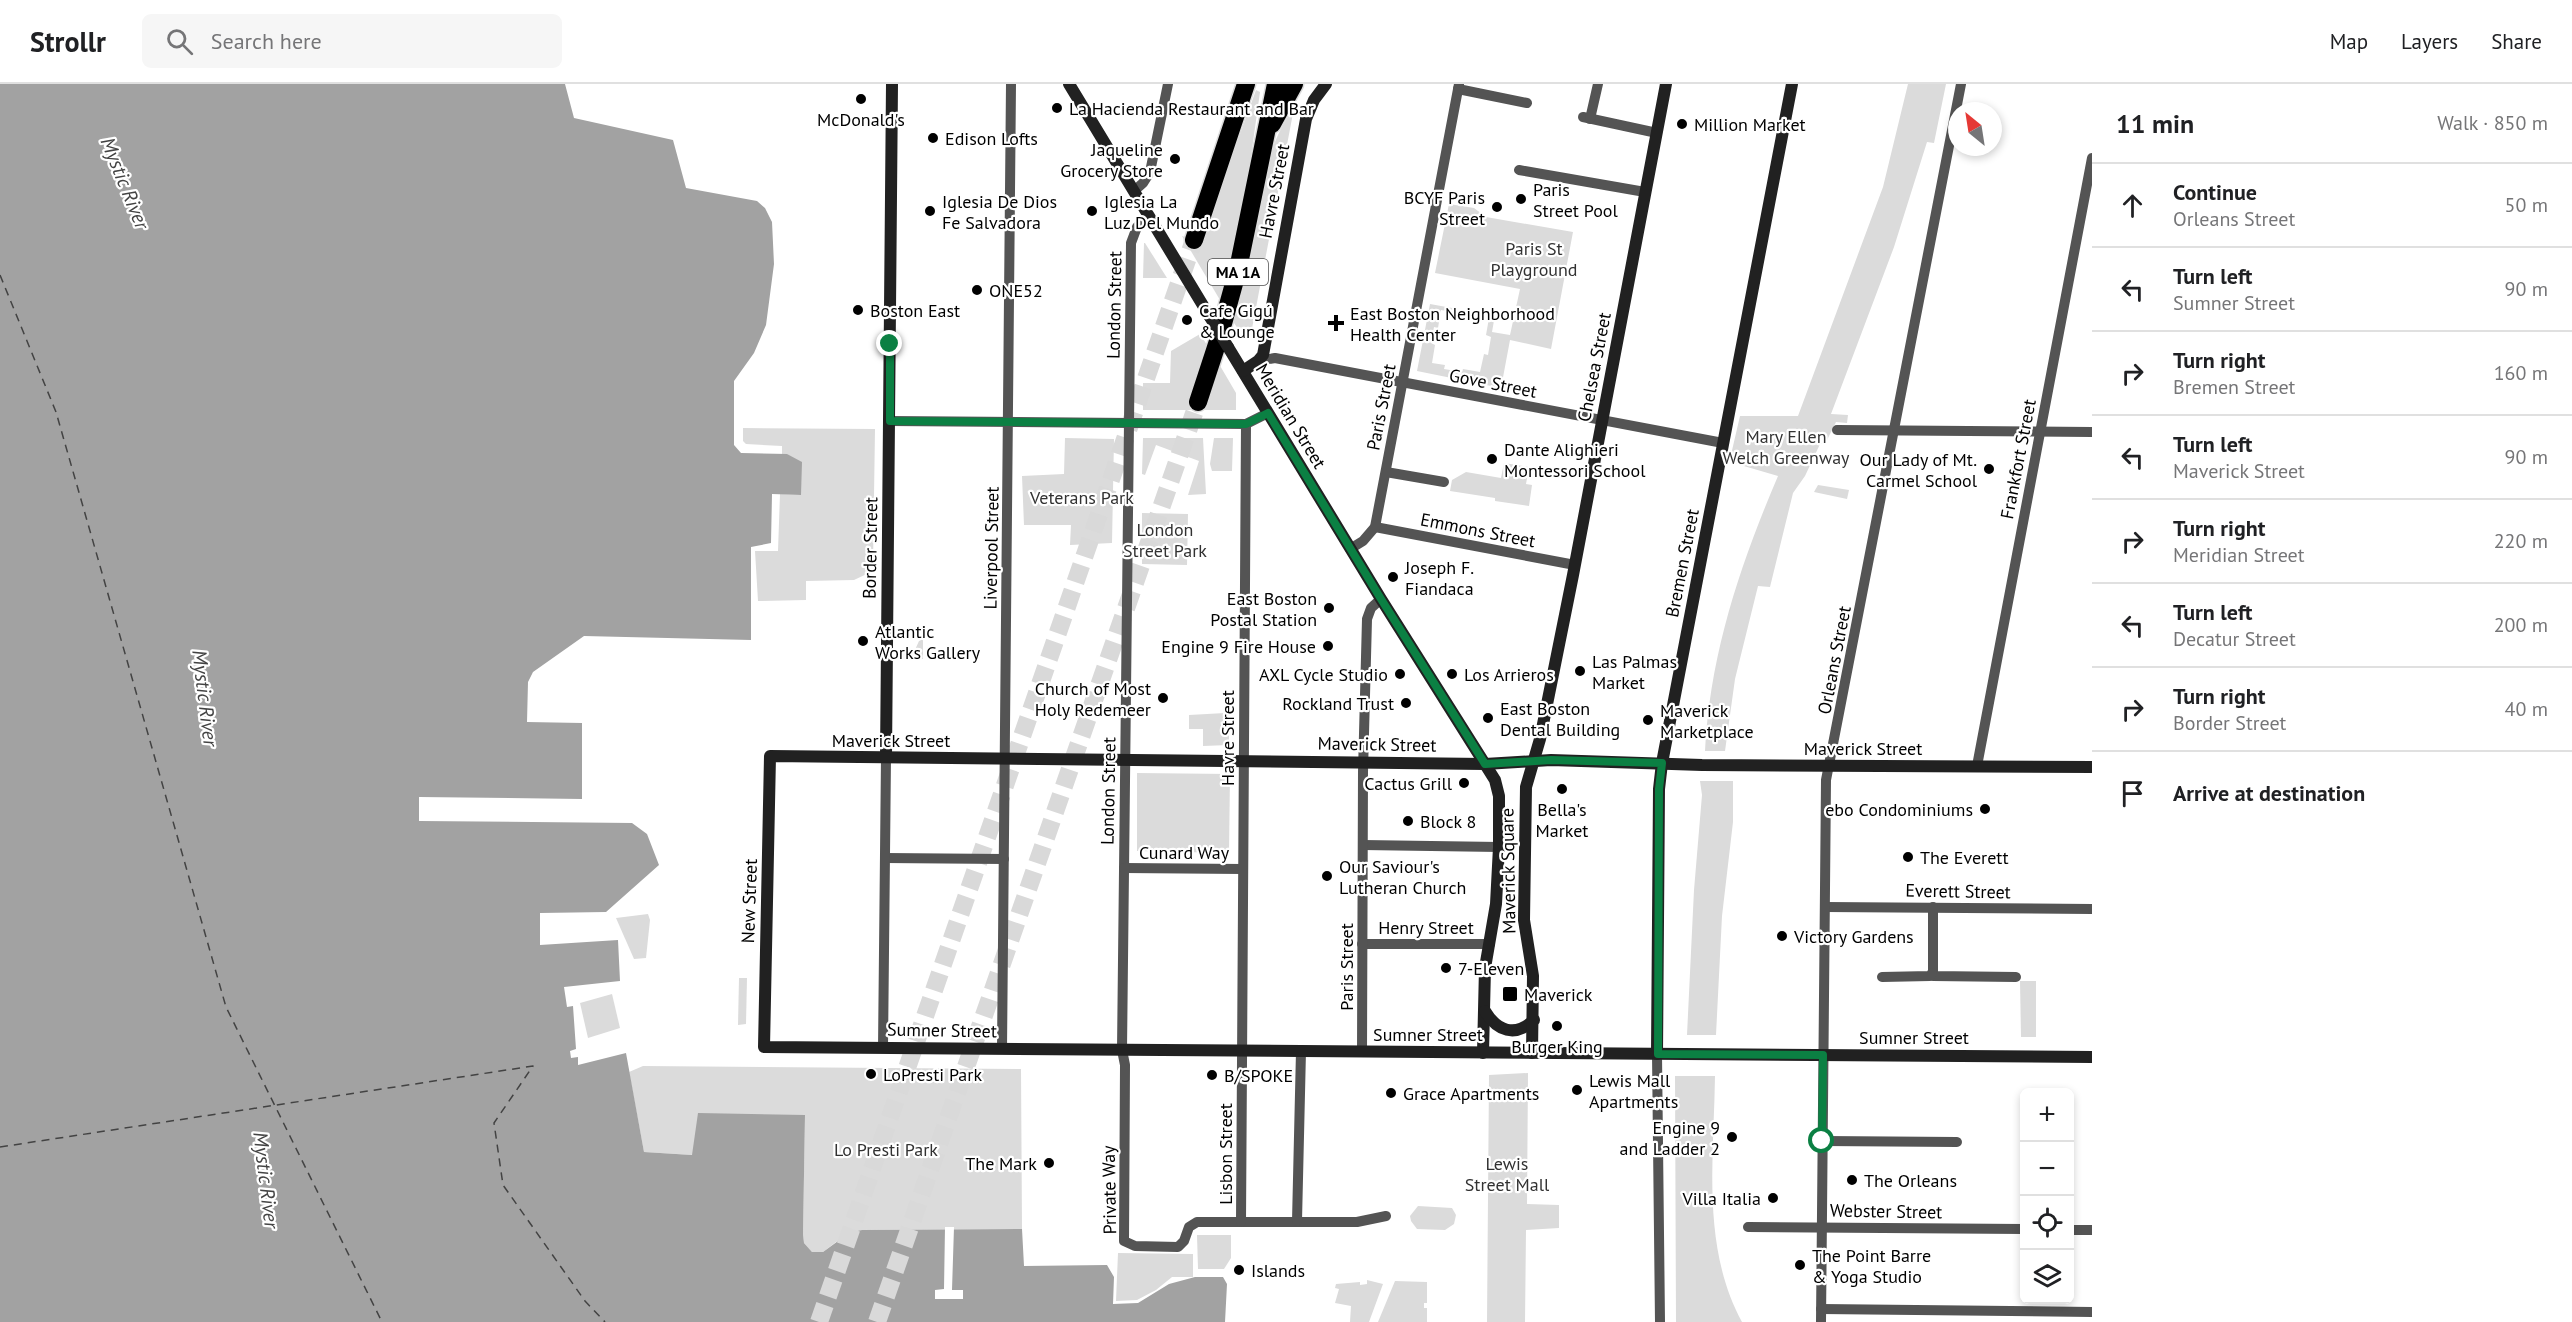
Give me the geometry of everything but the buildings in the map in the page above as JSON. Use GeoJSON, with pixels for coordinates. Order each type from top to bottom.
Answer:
{"type":"FeatureCollection","features":[{"type":"Feature","properties":{"kind":"highway"},"geometry":{"type":"LineString","coordinates":[[1239,107],[1240,84]]}},
{"type":"Feature","properties":{"kind":"highway","name":"MA 1A"},"geometry":{"type":"LineString","coordinates":[[1194,240],[1246,84]]}},
{"type":"Feature","properties":{"kind":"highway","name":"MA 1A"},"geometry":{"type":"LineString","coordinates":[[1198,402],[1238,269],[1276,84]]}},
{"type":"Feature","properties":{"kind":"highway"},"geometry":{"type":"LineString","coordinates":[[1264,138],[1294,84]]}},
{"type":"Feature","properties":{"kind":"main road","name":"Border Street"},"geometry":{"type":"LineString","coordinates":[[886,758],[892,84]]}},
{"type":"Feature","properties":{"kind":"main road","name":"Meridian Street"},"geometry":{"type":"LineString","coordinates":[[1070,84],[1350,549],[1485,764]]}},
{"type":"Feature","properties":{"kind":"main road","name":"Havre Street"},"geometry":{"type":"LineString","coordinates":[[1258,361],[1264,353],[1306,119],[1314,100],[1326,84]]}},
{"type":"Feature","properties":{"kind":"main road","name":"Chelsea Street"},"geometry":{"type":"LineString","coordinates":[[1533,761],[1575,565],[1666,84]]}},
{"type":"Feature","properties":{"kind":"main road","name":"Bremen Street"},"geometry":{"type":"LineString","coordinates":[[1658,1054],[1659,789],[1662,763],[1792,84]]}},
{"type":"Feature","properties":{"kind":"main road"},"geometry":{"type":"LineString","coordinates":[[1243,371],[1258,361]]}},
{"type":"Feature","properties":{"kind":"main road","name":"Maverick Street"},"geometry":{"type":"LineString","coordinates":[[770,756],[1485,764],[1533,761],[1702,765],[2092,767]]}},
{"type":"Feature","properties":{"kind":"main road","name":"New Street"},"geometry":{"type":"LineString","coordinates":[[764,1047],[770,756]]}},
{"type":"Feature","properties":{"kind":"main road","name":"Maverick Square"},"geometry":{"type":"LineString","coordinates":[[1532,1053],[1533,964],[1524,920],[1526,795],[1533,761]]}},
{"type":"Feature","properties":{"kind":"main road","name":"Maverick Square"},"geometry":{"type":"LineString","coordinates":[[1483,1053],[1485,968],[1496,904],[1499,847],[1498,786],[1485,764]]}},
{"type":"Feature","properties":{"kind":"main road"},"geometry":{"type":"LineString","coordinates":[[1484,1010],[1497,1026],[1506,1031],[1522,1029],[1534,1020]]}},
{"type":"Feature","properties":{"kind":"main road","name":"Sumner Street"},"geometry":{"type":"LineString","coordinates":[[764,1047],[2092,1057]]}},
{"type":"Feature","properties":{"kind":"street","name":"Liverpool Street"},"geometry":{"type":"LineString","coordinates":[[1002,1049],[1011,84]]}},
{"type":"Feature","properties":{"kind":"street"},"geometry":{"type":"LineString","coordinates":[[1134,191],[1150,172],[1168,84]]}},
{"type":"Feature","properties":{"kind":"street"},"geometry":{"type":"LineString","coordinates":[[1598,84],[1586,118],[1657,133]]}},
{"type":"Feature","properties":{"kind":"street","name":"Orleans Street"},"geometry":{"type":"LineString","coordinates":[[1821,1322],[1825,788],[1961,84]]}},
{"type":"Feature","properties":{"kind":"street"},"geometry":{"type":"LineString","coordinates":[[1458,86],[1527,103]]}},
{"type":"Feature","properties":{"kind":"street","name":"Paris Street"},"geometry":{"type":"LineString","coordinates":[[1376,527],[1458,86]]}},
{"type":"Feature","properties":{"kind":"street","name":"Frankfort Street"},"geometry":{"type":"LineString","coordinates":[[1977,766],[2092,158]]}},
{"type":"Feature","properties":{"kind":"street"},"geometry":{"type":"LineString","coordinates":[[1519,170],[1645,192]]}},
{"type":"Feature","properties":{"kind":"street","name":"London Street"},"geometry":{"type":"LineString","coordinates":[[1122,1050],[1132,239],[1137,227],[1149,216]]}},
{"type":"Feature","properties":{"kind":"street","name":"Gove Street"},"geometry":{"type":"LineString","coordinates":[[1258,361],[1275,358],[1723,443]]}},
{"type":"Feature","properties":{"kind":"street"},"geometry":{"type":"LineString","coordinates":[[890,421],[1246,424],[1268,413]]}},
{"type":"Feature","properties":{"kind":"street","name":"Havre Street"},"geometry":{"type":"LineString","coordinates":[[1241,1051],[1246,424]]}},
{"type":"Feature","properties":{"kind":"street"},"geometry":{"type":"LineString","coordinates":[[1837,430],[2092,432]]}},
{"type":"Feature","properties":{"kind":"street"},"geometry":{"type":"LineString","coordinates":[[1386,472],[1444,482]]}},
{"type":"Feature","properties":{"kind":"street"},"geometry":{"type":"LineString","coordinates":[[1350,549],[1363,541],[1376,527]]}},
{"type":"Feature","properties":{"kind":"street","name":"Emmons Street"},"geometry":{"type":"LineString","coordinates":[[1376,527],[1575,565]]}},
{"type":"Feature","properties":{"kind":"street","name":"Paris Street"},"geometry":{"type":"LineString","coordinates":[[1362,1052],[1363,762],[1367,619],[1371,608],[1381,599]]}},
{"type":"Feature","properties":{"kind":"street","name":"Border Street"},"geometry":{"type":"LineString","coordinates":[[883,1048],[886,758]]}},
{"type":"Feature","properties":{"kind":"street"},"geometry":{"type":"LineString","coordinates":[[1363,845],[1499,847]]}},
{"type":"Feature","properties":{"kind":"street"},"geometry":{"type":"LineString","coordinates":[[885,858],[1004,859]]}},
{"type":"Feature","properties":{"kind":"street","name":"Cunard Way"},"geometry":{"type":"LineString","coordinates":[[1124,868],[1243,869]]}},
{"type":"Feature","properties":{"kind":"street","name":"Everett Street"},"geometry":{"type":"LineString","coordinates":[[1825,907],[2092,909]]}},
{"type":"Feature","properties":{"kind":"street"},"geometry":{"type":"LineString","coordinates":[[1933,908],[1932,973],[1936,977],[2016,977]]}},
{"type":"Feature","properties":{"kind":"street","name":"Henry Street"},"geometry":{"type":"LineString","coordinates":[[1362,944],[1490,944]]}},
{"type":"Feature","properties":{"kind":"street"},"geometry":{"type":"LineString","coordinates":[[1882,976],[1930,975],[1932,973]]}},
{"type":"Feature","properties":{"kind":"street","name":"Private Way"},"geometry":{"type":"LineString","coordinates":[[1122,1050],[1125,1065],[1124,1241],[1135,1246],[1178,1246],[1184,1241],[1189,1227],[1197,1222],[1241,1222]]}},
{"type":"Feature","properties":{"kind":"street","name":"Lisbon Street"},"geometry":{"type":"LineString","coordinates":[[1241,1051],[1241,1222]]}},
{"type":"Feature","properties":{"kind":"street"},"geometry":{"type":"LineString","coordinates":[[1297,1221],[1301,1051]]}},
{"type":"Feature","properties":{"kind":"street"},"geometry":{"type":"LineString","coordinates":[[1658,1054],[1660,1322]]}},
{"type":"Feature","properties":{"kind":"street"},"geometry":{"type":"LineString","coordinates":[[1822,1141],[1957,1142]]}},
{"type":"Feature","properties":{"kind":"street"},"geometry":{"type":"LineString","coordinates":[[1241,1222],[1365,1221],[1386,1216]]}},
{"type":"Feature","properties":{"kind":"street","name":"Webster Street"},"geometry":{"type":"LineString","coordinates":[[1748,1227],[2020,1229]]}},
{"type":"Feature","properties":{"kind":"street"},"geometry":{"type":"LineString","coordinates":[[2074,1230],[2092,1230]]}},
{"type":"Feature","properties":{"kind":"street"},"geometry":{"type":"LineString","coordinates":[[1821,1309],[2092,1312]]}},
{"type":"Feature","properties":{"kind":"green space","name":"Mary Ellen Welch Greenway"},"geometry":{"type":"Polygon","coordinates":[[[1908,84],[1946,84],[1934,143],[1927,142],[1894,247],[1831,414],[1848,415],[1847,423],[1836,422],[1825,444],[1820,444],[1805,476],[1793,493],[1770,587],[1758,586],[1735,679],[1725,751],[1705,751],[1713,680],[1729,611],[1751,543],[1778,476],[1737,464],[1730,459],[1740,416],[1798,416],[1883,187],[1908,84]]]}},
{"type":"Feature","properties":{"kind":"green space"},"geometry":{"type":"Polygon","coordinates":[[[1256,90],[1260,92],[1246,192],[1220,300],[1182,236],[1201,242],[1256,90]]]}},
{"type":"Feature","properties":{"kind":"green space"},"geometry":{"type":"Polygon","coordinates":[[[1294,108],[1250,339],[1245,339],[1232,320],[1254,235],[1266,169],[1276,138],[1294,108]]]}},
{"type":"Feature","properties":{"kind":"green space","name":"Paris St Playground"},"geometry":{"type":"Polygon","coordinates":[[[1449,204],[1474,208],[1486,217],[1573,232],[1551,349],[1510,340],[1501,388],[1417,371],[1430,304],[1452,308],[1451,312],[1441,310],[1438,328],[1434,327],[1431,343],[1435,345],[1432,363],[1445,365],[1444,369],[1480,372],[1484,354],[1488,355],[1491,337],[1486,335],[1489,318],[1470,314],[1471,311],[1495,315],[1492,332],[1510,335],[1520,289],[1435,273],[1449,204]]]}},
{"type":"Feature","properties":{"kind":"green space"},"geometry":{"type":"Polygon","coordinates":[[[1145,243],[1167,278],[1143,278],[1145,243]]]}},
{"type":"Feature","properties":{"kind":"green space"},"geometry":{"type":"Polygon","coordinates":[[[1200,334],[1207,345],[1189,400],[1205,405],[1219,364],[1236,393],[1236,410],[1143,410],[1143,383],[1170,383],[1171,351],[1200,334]]]}},
{"type":"Feature","properties":{"kind":"green space"},"geometry":{"type":"Polygon","coordinates":[[[743,428],[875,429],[873,565],[871,572],[854,580],[806,581],[806,600],[758,601],[755,551],[778,551],[780,494],[801,495],[787,454],[782,454],[782,446],[746,444],[743,441],[743,428]]]}},
{"type":"Feature","properties":{"kind":"green space","name":"Veterans Park"},"geometry":{"type":"Polygon","coordinates":[[[1065,438],[1114,439],[1112,543],[1070,545],[1071,525],[1024,525],[1022,476],[1064,474],[1065,438]]]}},
{"type":"Feature","properties":{"kind":"green space"},"geometry":{"type":"Polygon","coordinates":[[[1143,438],[1203,438],[1206,494],[1188,495],[1199,461],[1156,445],[1145,475],[1142,474],[1143,438]]]}},
{"type":"Feature","properties":{"kind":"green space"},"geometry":{"type":"Polygon","coordinates":[[[1214,438],[1233,438],[1232,471],[1212,471],[1210,464],[1214,438]]]}},
{"type":"Feature","properties":{"kind":"green space"},"geometry":{"type":"Polygon","coordinates":[[[1504,463],[1529,467],[1526,484],[1532,485],[1529,506],[1450,491],[1452,480],[1466,472],[1501,478],[1504,463]]]}},
{"type":"Feature","properties":{"kind":"green space"},"geometry":{"type":"Polygon","coordinates":[[[1818,485],[1849,490],[1847,499],[1814,492],[1818,485]]]}},
{"type":"Feature","properties":{"kind":"green space","name":"London Street Park"},"geometry":{"type":"Polygon","coordinates":[[[1142,513],[1188,514],[1187,565],[1142,564],[1142,513]]]}},
{"type":"Feature","properties":{"kind":"green space"},"geometry":{"type":"Polygon","coordinates":[[[923,639],[923,659],[901,659],[903,651],[914,652],[919,641],[923,639]]]}},
{"type":"Feature","properties":{"kind":"green space"},"geometry":{"type":"Polygon","coordinates":[[[1225,713],[1225,721],[1229,721],[1229,745],[1203,746],[1203,729],[1189,729],[1189,715],[1225,713]]]}},
{"type":"Feature","properties":{"kind":"green space"},"geometry":{"type":"Polygon","coordinates":[[[1137,773],[1230,774],[1229,853],[1137,851],[1137,773]]]}},
{"type":"Feature","properties":{"kind":"green space"},"geometry":{"type":"Polygon","coordinates":[[[1700,781],[1733,781],[1733,822],[1722,916],[1716,1035],[1687,1035],[1694,890],[1702,795],[1700,781]]]}},
{"type":"Feature","properties":{"kind":"green space"},"geometry":{"type":"Polygon","coordinates":[[[648,914],[650,920],[646,958],[634,959],[616,918],[648,914]]]}},
{"type":"Feature","properties":{"kind":"green space"},"geometry":{"type":"Polygon","coordinates":[[[739,978],[747,978],[746,1024],[738,1025],[739,978]]]}},
{"type":"Feature","properties":{"kind":"green space"},"geometry":{"type":"Polygon","coordinates":[[[2020,981],[2036,981],[2036,1037],[2021,1037],[2020,981]]]}},
{"type":"Feature","properties":{"kind":"green space"},"geometry":{"type":"Polygon","coordinates":[[[612,994],[620,1028],[588,1038],[580,1003],[612,994]]]}},
{"type":"Feature","properties":{"kind":"green space","name":"Lo Presti Park"},"geometry":{"type":"Polygon","coordinates":[[[643,1066],[1021,1069],[1022,1229],[862,1230],[836,1242],[823,1252],[812,1252],[804,1243],[803,1234],[805,1115],[693,1155],[644,1152],[629,1072],[643,1066]]]}},
{"type":"Feature","properties":{"kind":"green space","name":"Lewis Street Mall"},"geometry":{"type":"Polygon","coordinates":[[[1528,1073],[1527,1204],[1559,1205],[1559,1228],[1526,1230],[1525,1322],[1487,1322],[1489,1075],[1528,1073]]]}},
{"type":"Feature","properties":{"kind":"green space"},"geometry":{"type":"Polygon","coordinates":[[[1675,1076],[1715,1076],[1712,1170],[1715,1233],[1720,1263],[1729,1293],[1742,1322],[1676,1322],[1675,1076]]]}},
{"type":"Feature","properties":{"kind":"green space"},"geometry":{"type":"Polygon","coordinates":[[[1418,1206],[1452,1208],[1456,1215],[1454,1224],[1445,1230],[1417,1229],[1410,1216],[1418,1206]]]}},
{"type":"Feature","properties":{"kind":"green space"},"geometry":{"type":"Polygon","coordinates":[[[1197,1235],[1231,1235],[1231,1258],[1224,1269],[1198,1269],[1197,1235]]]}},
{"type":"Feature","properties":{"kind":"green space"},"geometry":{"type":"Polygon","coordinates":[[[1118,1253],[1193,1254],[1193,1277],[1172,1277],[1156,1290],[1137,1300],[1116,1301],[1118,1253]]]}},
{"type":"Feature","properties":{"kind":"green space"},"geometry":{"type":"Polygon","coordinates":[[[1367,1280],[1383,1284],[1369,1322],[1350,1322],[1351,1306],[1335,1303],[1339,1289],[1335,1288],[1336,1284],[1360,1282],[1360,1285],[1367,1284],[1367,1280]]]}},
{"type":"Feature","properties":{"kind":"green space"},"geometry":{"type":"Polygon","coordinates":[[[1395,1281],[1427,1282],[1427,1303],[1424,1303],[1424,1308],[1427,1308],[1427,1322],[1378,1322],[1395,1281]]]}},
{"type":"Feature","properties":{"kind":"water","name":"Mystic River"},"geometry":{"type":"Polygon","coordinates":[[[0,84],[565,84],[574,118],[673,140],[686,188],[757,201],[765,208],[772,222],[774,264],[766,325],[754,353],[734,381],[734,445],[741,453],[787,454],[802,462],[801,495],[772,494],[771,543],[751,547],[751,640],[584,636],[533,672],[528,682],[527,722],[582,723],[582,799],[419,797],[419,821],[632,823],[647,834],[659,865],[606,912],[540,913],[540,945],[618,940],[620,981],[564,987],[567,1007],[573,1006],[576,1049],[570,1051],[571,1058],[578,1057],[578,1065],[626,1053],[644,1152],[692,1155],[698,1113],[805,1115],[803,1234],[804,1243],[812,1252],[823,1252],[849,1233],[862,1230],[1022,1229],[1024,1266],[1107,1265],[1114,1277],[1113,1304],[1138,1303],[1169,1284],[1195,1277],[1223,1277],[1227,1284],[1225,1322],[0,1322],[0,84]]]}},
{"type":"Feature","properties":{"kind":"pier"},"geometry":{"type":"Polygon","coordinates":[[[945,1227],[954,1227],[952,1290],[963,1290],[963,1299],[935,1299],[935,1290],[944,1289],[945,1227]]]}},
{"type":"Feature","properties":{"kind":"ferry route"},"geometry":{"type":"LineString","coordinates":[[0,275],[56,412],[226,1007],[382,1322]]}},
{"type":"Feature","properties":{"kind":"ferry route"},"geometry":{"type":"LineString","coordinates":[[0,1147],[533,1066],[494,1123],[503,1185],[585,1301],[605,1322]]}},
{"type":"Feature","properties":{"kind":"tunnel"},"geometry":{"type":"LineString","coordinates":[[819,1322],[1194,240]]}},
{"type":"Feature","properties":{"kind":"tunnel"},"geometry":{"type":"LineString","coordinates":[[877,1322],[1198,402]]}},
{"type":"Feature","properties":{"kind":"place","name":"McDonald's"},"geometry":{"type":"Point","coordinates":[861,99]}},
{"type":"Feature","properties":{"kind":"place","name":"La Hacienda Restaurant and Bar"},"geometry":{"type":"Point","coordinates":[1057,108]}},
{"type":"Feature","properties":{"kind":"place","name":"Million Market"},"geometry":{"type":"Point","coordinates":[1682,124]}},
{"type":"Feature","properties":{"kind":"place","name":"Edison Lofts"},"geometry":{"type":"Point","coordinates":[933,138]}},
{"type":"Feature","properties":{"kind":"place","name":"Jaqueline Grocery Store"},"geometry":{"type":"Point","coordinates":[1175,159]}},
{"type":"Feature","properties":{"kind":"place","name":"Paris Street Pool"},"geometry":{"type":"Point","coordinates":[1521,199]}},
{"type":"Feature","properties":{"kind":"place","name":"BCYF Paris Street"},"geometry":{"type":"Point","coordinates":[1497,207]}},
{"type":"Feature","properties":{"kind":"place","name":"Iglesia De Dios Fe Salvadora"},"geometry":{"type":"Point","coordinates":[930,211]}},
{"type":"Feature","properties":{"kind":"place","name":"Iglesia La Luz Del Mundo"},"geometry":{"type":"Point","coordinates":[1092,211]}},
{"type":"Feature","properties":{"kind":"place","name":"ONE52"},"geometry":{"type":"Point","coordinates":[977,290]}},
{"type":"Feature","properties":{"kind":"place","name":"Boston East"},"geometry":{"type":"Point","coordinates":[858,310]}},
{"type":"Feature","properties":{"kind":"place","name":"Cafe Gigú & Lounge"},"geometry":{"type":"Point","coordinates":[1187,320]}},
{"type":"Feature","properties":{"kind":"place","name":"East Boston Neighborhood Health Center"},"geometry":{"type":"Point","coordinates":[1336,323]}},
{"type":"Feature","properties":{"kind":"place","name":"Dante Alighieri Montessori School"},"geometry":{"type":"Point","coordinates":[1492,459]}},
{"type":"Feature","properties":{"kind":"place","name":"Our Lady of Mt. Carmel School"},"geometry":{"type":"Point","coordinates":[1989,469]}},
{"type":"Feature","properties":{"kind":"place","name":"Joseph F. Fiandaca"},"geometry":{"type":"Point","coordinates":[1393,577]}},
{"type":"Feature","properties":{"kind":"place","name":"East Boston Postal Station"},"geometry":{"type":"Point","coordinates":[1329,608]}},
{"type":"Feature","properties":{"kind":"place","name":"Atlantic Works Gallery"},"geometry":{"type":"Point","coordinates":[863,641]}},
{"type":"Feature","properties":{"kind":"place","name":"Engine 9 Fire House"},"geometry":{"type":"Point","coordinates":[1328,646]}},
{"type":"Feature","properties":{"kind":"place","name":"Las Palmas Market"},"geometry":{"type":"Point","coordinates":[1580,671]}},
{"type":"Feature","properties":{"kind":"place","name":"AXL Cycle Studio"},"geometry":{"type":"Point","coordinates":[1400,674]}},
{"type":"Feature","properties":{"kind":"place","name":"Los Arrieros"},"geometry":{"type":"Point","coordinates":[1452,674]}},
{"type":"Feature","properties":{"kind":"place","name":"Church of Most Holy Redemeer"},"geometry":{"type":"Point","coordinates":[1163,698]}},
{"type":"Feature","properties":{"kind":"place","name":"Rockland Trust"},"geometry":{"type":"Point","coordinates":[1406,703]}},
{"type":"Feature","properties":{"kind":"place","name":"East Boston Dental Building"},"geometry":{"type":"Point","coordinates":[1488,718]}},
{"type":"Feature","properties":{"kind":"place","name":"Maverick Marketplace"},"geometry":{"type":"Point","coordinates":[1648,720]}},
{"type":"Feature","properties":{"kind":"place","name":"Cactus Grill"},"geometry":{"type":"Point","coordinates":[1464,783]}},
{"type":"Feature","properties":{"kind":"place","name":"Bella's Market"},"geometry":{"type":"Point","coordinates":[1562,789]}},
{"type":"Feature","properties":{"kind":"place","name":"ebo Condominiums"},"geometry":{"type":"Point","coordinates":[1985,809]}},
{"type":"Feature","properties":{"kind":"place","name":"Block 8"},"geometry":{"type":"Point","coordinates":[1408,821]}},
{"type":"Feature","properties":{"kind":"place","name":"The Everett"},"geometry":{"type":"Point","coordinates":[1908,857]}},
{"type":"Feature","properties":{"kind":"place","name":"Our Saviour's Lutheran Church"},"geometry":{"type":"Point","coordinates":[1327,876]}},
{"type":"Feature","properties":{"kind":"place","name":"Victory Gardens"},"geometry":{"type":"Point","coordinates":[1782,936]}},
{"type":"Feature","properties":{"kind":"place","name":"7-Eleven"},"geometry":{"type":"Point","coordinates":[1446,968]}},
{"type":"Feature","properties":{"kind":"place","name":"Maverick"},"geometry":{"type":"Point","coordinates":[1510,994]}},
{"type":"Feature","properties":{"kind":"place","name":"Burger King"},"geometry":{"type":"Point","coordinates":[1557,1026]}},
{"type":"Feature","properties":{"kind":"place","name":"LoPresti Park"},"geometry":{"type":"Point","coordinates":[871,1074]}},
{"type":"Feature","properties":{"kind":"place","name":"B/SPOKE"},"geometry":{"type":"Point","coordinates":[1212,1075]}},
{"type":"Feature","properties":{"kind":"place","name":"Lewis Mall Apartments"},"geometry":{"type":"Point","coordinates":[1577,1090]}},
{"type":"Feature","properties":{"kind":"place","name":"Grace Apartments"},"geometry":{"type":"Point","coordinates":[1391,1093]}},
{"type":"Feature","properties":{"kind":"place","name":"Engine 9 and Ladder 2"},"geometry":{"type":"Point","coordinates":[1732,1137]}},
{"type":"Feature","properties":{"kind":"place","name":"The Mark"},"geometry":{"type":"Point","coordinates":[1049,1163]}},
{"type":"Feature","properties":{"kind":"place","name":"The Orleans"},"geometry":{"type":"Point","coordinates":[1852,1180]}},
{"type":"Feature","properties":{"kind":"place","name":"Villa Italia"},"geometry":{"type":"Point","coordinates":[1773,1198]}},
{"type":"Feature","properties":{"kind":"place","name":"The Point Barre & Yoga Studio"},"geometry":{"type":"Point","coordinates":[1800,1265]}},
{"type":"Feature","properties":{"kind":"place","name":"Islands"},"geometry":{"type":"Point","coordinates":[1239,1270]}},
{"type":"Feature","properties":{"kind":"route"},"geometry":{"type":"LineString","coordinates":[[890,344],[890,421],[1250,424],[1268,413],[1485,764],[1551,760],[1662,763],[1659,789],[1658,1054],[1823,1055],[1822,1141]]}}]}
